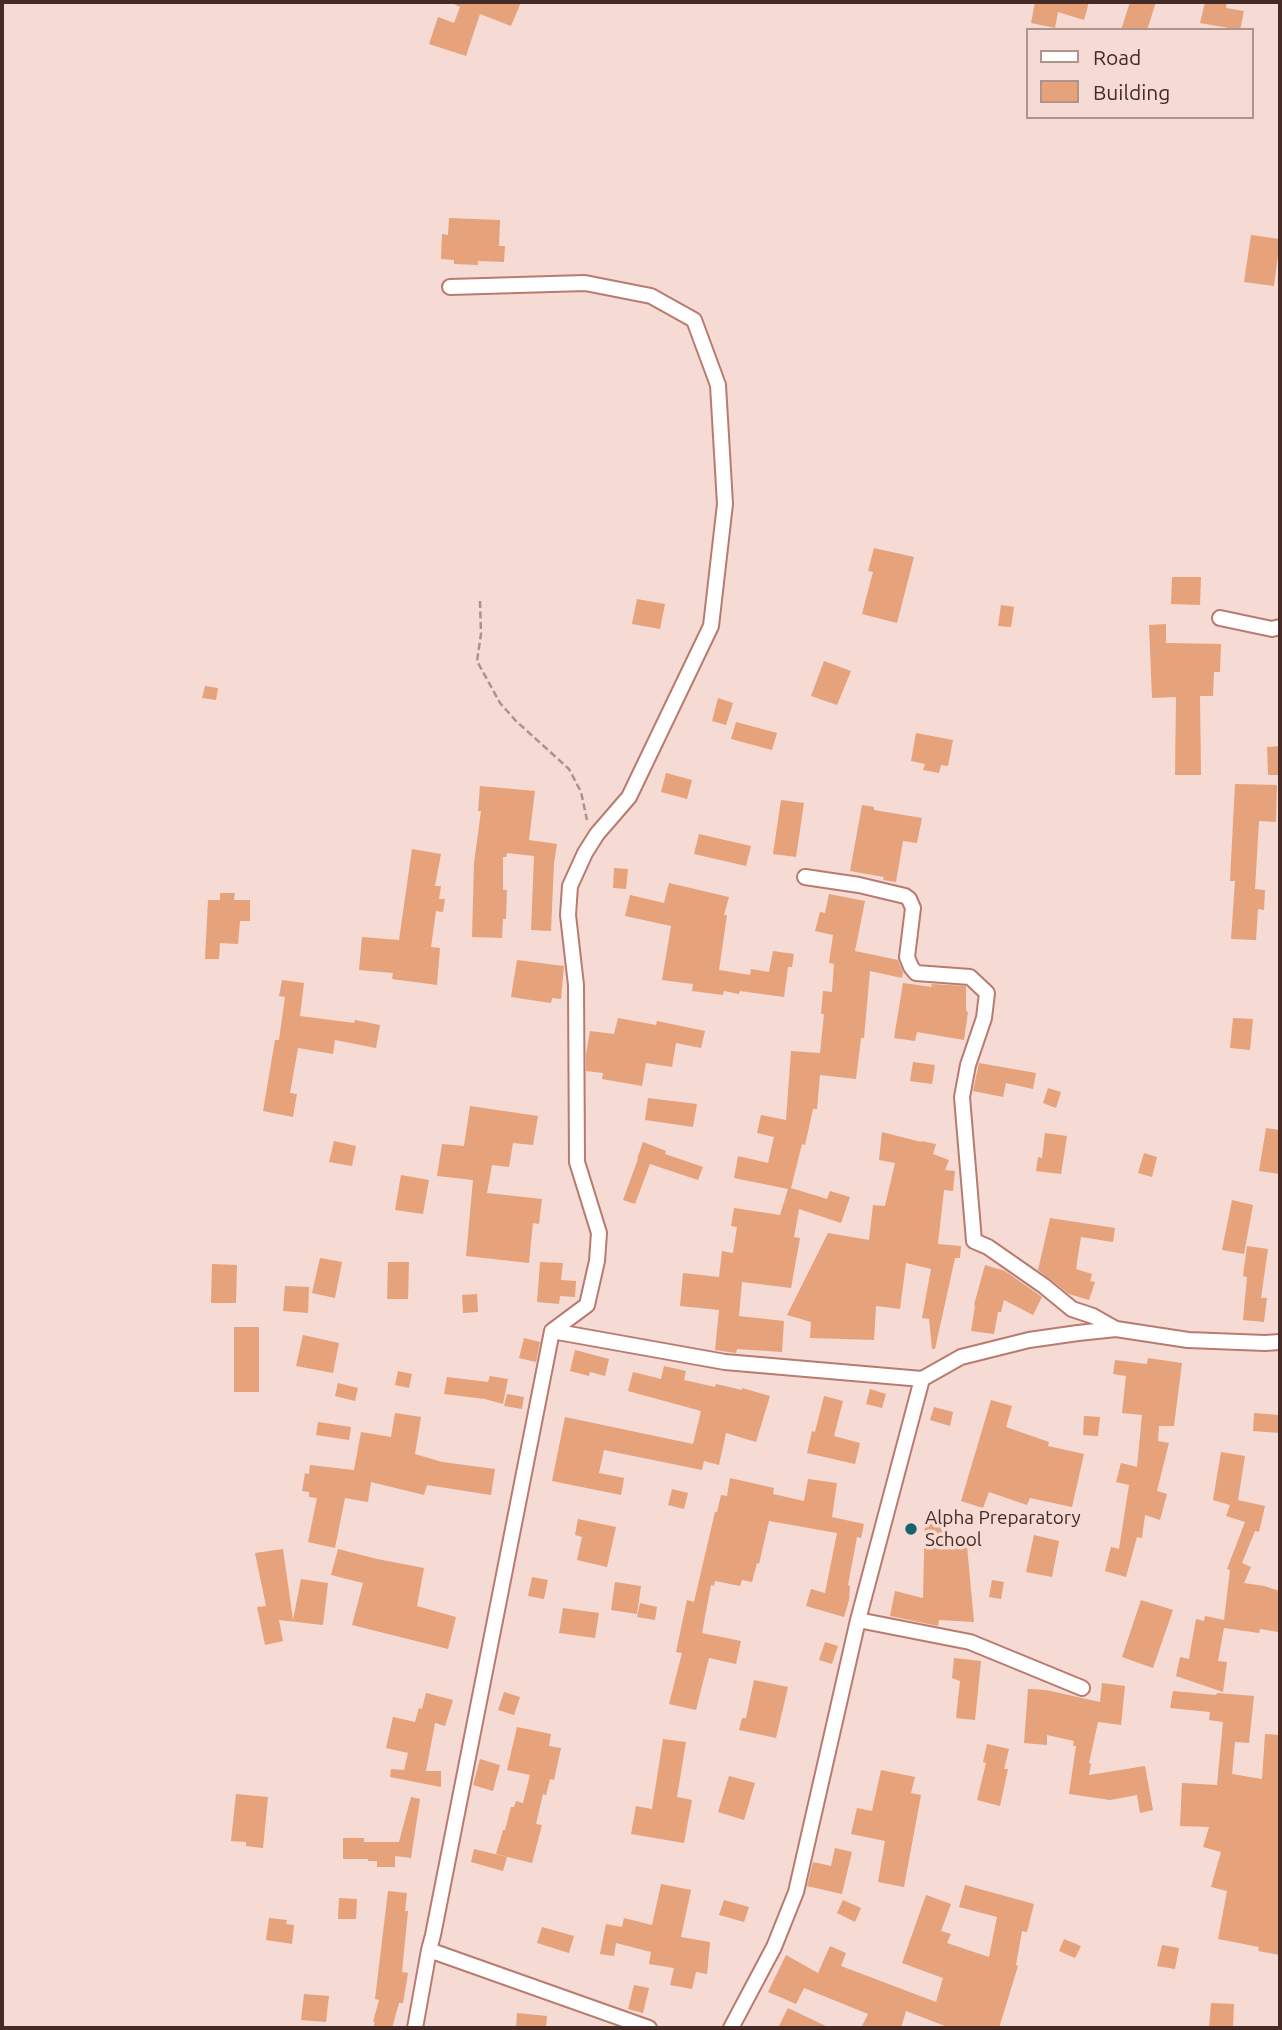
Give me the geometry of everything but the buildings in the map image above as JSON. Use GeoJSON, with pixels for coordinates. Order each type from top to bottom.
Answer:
{"type":"FeatureCollection","features":[{"type":"Feature","properties":{"kind":"street"},"geometry":{"type":"LineString","coordinates":[[415,2028],[552,1331],[587,1305],[597,1261],[599,1233],[577,1162],[576,985],[568,915],[570,886],[584,853],[629,797],[711,626],[724,504],[718,386],[694,320],[651,296],[585,283],[450,287]]}},
{"type":"Feature","properties":{"kind":"street"},"geometry":{"type":"LineString","coordinates":[[1220,618],[1272,629],[1280,627]]}},
{"type":"Feature","properties":{"kind":"street"},"geometry":{"type":"LineString","coordinates":[[806,877],[859,885],[909,898],[913,908],[907,957],[911,967],[916,973],[970,976],[987,993],[984,1018],[968,1065],[962,1097],[974,1241],[988,1247],[1072,1309],[1093,1316],[1116,1329]]}},
{"type":"Feature","properties":{"kind":"street"},"geometry":{"type":"LineString","coordinates":[[552,1331],[725,1362],[922,1379],[961,1357],[1029,1340],[1116,1329],[1188,1340],[1280,1342]]}},
{"type":"Feature","properties":{"kind":"street"},"geometry":{"type":"LineString","coordinates":[[730,2028],[774,1947],[796,1892],[858,1620],[922,1379]]}},
{"type":"Feature","properties":{"kind":"street"},"geometry":{"type":"LineString","coordinates":[[858,1620],[970,1642],[1082,1688]]}},
{"type":"Feature","properties":{"kind":"street"},"geometry":{"type":"LineString","coordinates":[[429,1950],[649,2028]]}},
{"type":"Feature","properties":{"kind":"path"},"geometry":{"type":"LineString","coordinates":[[480,601],[481,634],[477,661],[500,703],[569,769],[581,792],[585,817],[597,834]]}},
{"type":"Feature","properties":{"kind":"place","name":"Alpha Preparatory School"},"geometry":{"type":"Point","coordinates":[911,1529]}}]}
